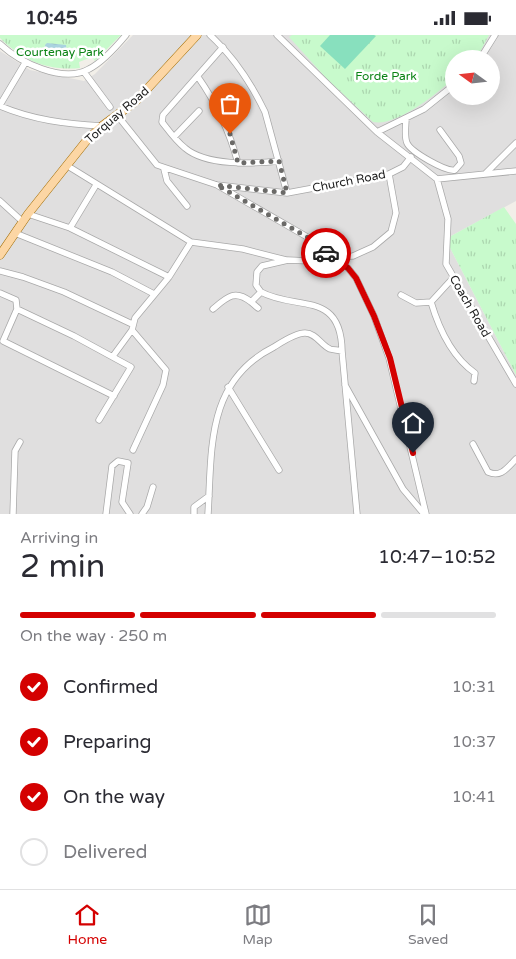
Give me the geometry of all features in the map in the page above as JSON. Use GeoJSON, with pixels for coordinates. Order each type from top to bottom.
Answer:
{"type":"FeatureCollection","features":[{"type":"Feature","properties":{"kind":"main road","name":"Torquay Road"},"geometry":{"type":"LineString","coordinates":[[0,255],[28,214],[87,140],[102,126],[136,101],[197,35]]}},
{"type":"Feature","properties":{"kind":"street"},"geometry":{"type":"LineString","coordinates":[[0,44],[25,63],[53,71],[84,72],[94,66],[126,35]]}},
{"type":"Feature","properties":{"kind":"street"},"geometry":{"type":"LineString","coordinates":[[210,35],[224,47],[247,78],[259,99],[287,193]]}},
{"type":"Feature","properties":{"kind":"street"},"geometry":{"type":"LineString","coordinates":[[279,35],[376,132],[438,179],[516,171]]}},
{"type":"Feature","properties":{"kind":"street"},"geometry":{"type":"LineString","coordinates":[[486,50],[495,35]]}},
{"type":"Feature","properties":{"kind":"street"},"geometry":{"type":"LineString","coordinates":[[224,47],[162,118],[162,122],[190,152],[214,160],[238,163],[279,161]]}},
{"type":"Feature","properties":{"kind":"street"},"geometry":{"type":"LineString","coordinates":[[25,63],[0,106],[26,117],[102,126]]}},
{"type":"Feature","properties":{"kind":"street"},"geometry":{"type":"LineString","coordinates":[[84,72],[110,107]]}},
{"type":"Feature","properties":{"kind":"street"},"geometry":{"type":"LineString","coordinates":[[198,77],[219,109],[230,134],[238,163]]}},
{"type":"Feature","properties":{"kind":"street"},"geometry":{"type":"LineString","coordinates":[[376,132],[406,118],[445,94]]}},
{"type":"Feature","properties":{"kind":"street"},"geometry":{"type":"LineString","coordinates":[[174,137],[199,111]]}},
{"type":"Feature","properties":{"kind":"street","name":"Church Road"},"geometry":{"type":"LineString","coordinates":[[117,115],[157,165],[164,169],[217,185],[287,193],[389,174],[403,167],[411,157]]}},
{"type":"Feature","properties":{"kind":"street"},"geometry":{"type":"LineString","coordinates":[[406,118],[406,137],[411,147],[442,169],[456,170],[462,163],[440,130]]}},
{"type":"Feature","properties":{"kind":"street"},"geometry":{"type":"LineString","coordinates":[[81,125],[86,133],[87,140]]}},
{"type":"Feature","properties":{"kind":"street"},"geometry":{"type":"LineString","coordinates":[[486,173],[516,143]]}},
{"type":"Feature","properties":{"kind":"street"},"geometry":{"type":"LineString","coordinates":[[71,168],[192,242],[243,249],[288,260],[310,261],[331,257],[353,257],[373,247],[391,232],[396,213],[389,174]]}},
{"type":"Feature","properties":{"kind":"street","name":"Church Road"},"geometry":{"type":"LineString","coordinates":[[164,169],[168,181],[187,206]]}},
{"type":"Feature","properties":{"kind":"street","name":"Coach Road"},"geometry":{"type":"LineString","coordinates":[[438,179],[448,219],[446,264],[516,384]]}},
{"type":"Feature","properties":{"kind":"street"},"geometry":{"type":"LineString","coordinates":[[70,228],[96,185]]}},
{"type":"Feature","properties":{"kind":"street"},"geometry":{"type":"LineString","coordinates":[[217,185],[309,238],[331,257],[348,268],[356,278],[374,316],[390,358],[425,514]]}},
{"type":"Feature","properties":{"kind":"street"},"geometry":{"type":"LineString","coordinates":[[0,201],[23,222]]}},
{"type":"Feature","properties":{"kind":"street"},"geometry":{"type":"LineString","coordinates":[[28,214],[70,228],[169,277]]}},
{"type":"Feature","properties":{"kind":"street"},"geometry":{"type":"LineString","coordinates":[[15,233],[112,271],[154,294]]}},
{"type":"Feature","properties":{"kind":"street"},"geometry":{"type":"LineString","coordinates":[[0,240],[9,243]]}},
{"type":"Feature","properties":{"kind":"street"},"geometry":{"type":"LineString","coordinates":[[113,356],[154,294],[169,277],[192,242]]}},
{"type":"Feature","properties":{"kind":"street"},"geometry":{"type":"LineString","coordinates":[[288,260],[262,266],[257,272],[256,285],[261,292],[316,305],[325,309],[340,331],[357,514]]}},
{"type":"Feature","properties":{"kind":"street"},"geometry":{"type":"LineString","coordinates":[[0,271],[64,292],[132,327],[166,371],[163,385],[133,450]]}},
{"type":"Feature","properties":{"kind":"street"},"geometry":{"type":"LineString","coordinates":[[401,295],[416,303],[431,302],[453,278]]}},
{"type":"Feature","properties":{"kind":"street"},"geometry":{"type":"LineString","coordinates":[[251,302],[261,292]]}},
{"type":"Feature","properties":{"kind":"street"},"geometry":{"type":"LineString","coordinates":[[0,293],[17,301],[17,309],[3,341],[114,396]]}},
{"type":"Feature","properties":{"kind":"street"},"geometry":{"type":"LineString","coordinates":[[213,309],[229,295],[239,295],[258,307]]}},
{"type":"Feature","properties":{"kind":"street"},"geometry":{"type":"LineString","coordinates":[[431,302],[437,324],[458,359],[475,373]]}},
{"type":"Feature","properties":{"kind":"street"},"geometry":{"type":"LineString","coordinates":[[17,309],[113,356],[131,367],[98,420]]}},
{"type":"Feature","properties":{"kind":"street"},"geometry":{"type":"LineString","coordinates":[[208,514],[217,414],[228,387],[240,371],[263,352],[299,334],[312,335],[330,349],[342,351]]}},
{"type":"Feature","properties":{"kind":"street"},"geometry":{"type":"LineString","coordinates":[[475,373],[483,371]]}},
{"type":"Feature","properties":{"kind":"street"},"geometry":{"type":"LineString","coordinates":[[474,381],[475,373]]}},
{"type":"Feature","properties":{"kind":"street"},"geometry":{"type":"LineString","coordinates":[[344,383],[403,489],[425,514]]}},
{"type":"Feature","properties":{"kind":"street"},"geometry":{"type":"LineString","coordinates":[[228,387],[279,471]]}},
{"type":"Feature","properties":{"kind":"street"},"geometry":{"type":"LineString","coordinates":[[13,514],[14,451],[20,442]]}},
{"type":"Feature","properties":{"kind":"street"},"geometry":{"type":"LineString","coordinates":[[473,444],[488,473],[498,475],[505,471],[516,459]]}},
{"type":"Feature","properties":{"kind":"street"},"geometry":{"type":"LineString","coordinates":[[106,514],[108,480],[112,465],[118,461],[128,463],[122,503],[130,514]]}},
{"type":"Feature","properties":{"kind":"street"},"geometry":{"type":"LineString","coordinates":[[142,514],[147,507],[154,487]]}},
{"type":"Feature","properties":{"kind":"street"},"geometry":{"type":"LineString","coordinates":[[194,514],[194,507],[210,496]]}},
{"type":"Feature","properties":{"kind":"shaded area"},"geometry":{"type":"Polygon","coordinates":[[[133,35],[516,35],[516,201],[451,236],[448,244],[516,375],[516,514],[0,514],[0,51],[30,70],[84,81],[95,74],[133,35]]]}},
{"type":"Feature","properties":{"kind":"green space","name":"Courtenay Park"},"geometry":{"type":"Polygon","coordinates":[[[0,35],[121,35],[95,61],[92,57],[79,62],[80,68],[68,69],[47,66],[27,58],[9,46],[0,38],[0,35]]]}},
{"type":"Feature","properties":{"kind":"green space","name":"Forde Park"},"geometry":{"type":"Polygon","coordinates":[[[292,35],[489,35],[481,50],[445,50],[445,86],[405,114],[382,122],[373,122],[327,79],[289,37],[292,35]]]}},
{"type":"Feature","properties":{"kind":"green space"},"geometry":{"type":"Polygon","coordinates":[[[330,35],[376,36],[345,69],[320,46],[330,35]]]}},
{"type":"Feature","properties":{"kind":"green space"},"geometry":{"type":"Polygon","coordinates":[[[504,207],[516,224],[516,375],[448,244],[451,236],[504,207]]]}},
{"type":"Feature","properties":{"kind":"water"},"geometry":{"type":"Polygon","coordinates":[[[47,43],[66,45],[66,56],[46,55],[45,45],[47,43]]]}},
{"type":"Feature","properties":{"kind":"way so far"},"geometry":{"type":"LineString","coordinates":[[230,134],[238,163],[279,161],[287,193],[217,185],[309,238],[326,253]]}},
{"type":"Feature","properties":{"kind":"route"},"geometry":{"type":"LineString","coordinates":[[326,253],[348,268],[356,278],[374,316],[390,358],[413,453]]}}]}
